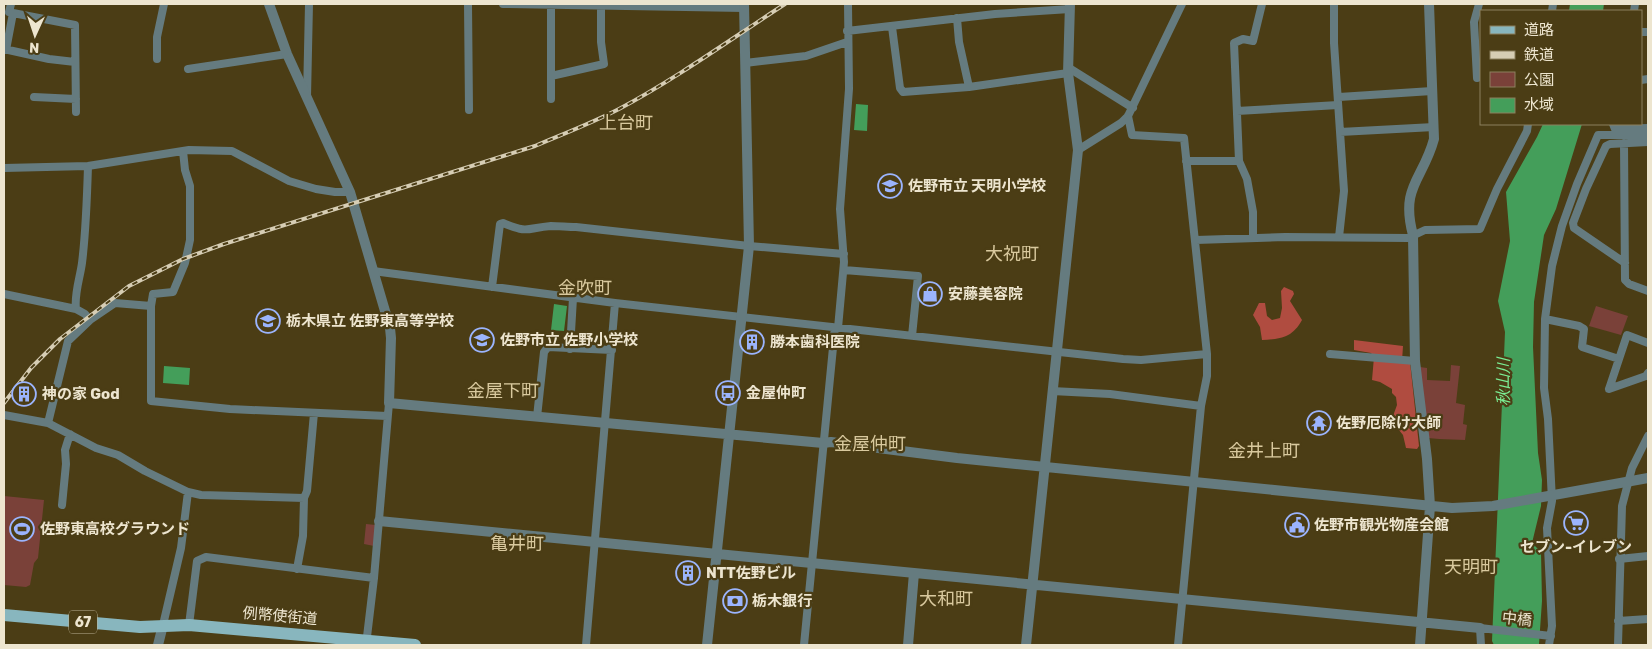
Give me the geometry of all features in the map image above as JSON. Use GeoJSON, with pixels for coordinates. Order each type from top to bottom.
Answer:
{"type":"FeatureCollection","features":[{"type":"Feature","properties":{"kind":"main road","name":"67"},"geometry":{"type":"LineString","coordinates":[[4,615],[140,627],[163,625]]}},
{"type":"Feature","properties":{"kind":"main road","name":"例幣使街道"},"geometry":{"type":"LineString","coordinates":[[163,625],[189,625],[292,639],[415,645]]}},
{"type":"Feature","properties":{"kind":"street"},"geometry":{"type":"LineString","coordinates":[[11,4],[9,12],[75,25],[76,112]]}},
{"type":"Feature","properties":{"kind":"street"},"geometry":{"type":"LineString","coordinates":[[158,59],[157,36],[164,4]]}},
{"type":"Feature","properties":{"kind":"street"},"geometry":{"type":"LineString","coordinates":[[269,4],[307,99],[350,192],[388,320],[391,338],[389,403],[374,578],[366,643]]}},
{"type":"Feature","properties":{"kind":"street"},"geometry":{"type":"LineString","coordinates":[[307,99],[309,4]]}},
{"type":"Feature","properties":{"kind":"street"},"geometry":{"type":"LineString","coordinates":[[468,4],[469,110]]}},
{"type":"Feature","properties":{"kind":"street"},"geometry":{"type":"LineString","coordinates":[[503,4],[744,6],[749,246],[707,645]]}},
{"type":"Feature","properties":{"kind":"street"},"geometry":{"type":"LineString","coordinates":[[551,4],[551,99]]}},
{"type":"Feature","properties":{"kind":"street"},"geometry":{"type":"LineString","coordinates":[[804,645],[823,444],[844,270],[840,209],[849,89],[848,4]]}},
{"type":"Feature","properties":{"kind":"street"},"geometry":{"type":"LineString","coordinates":[[1078,150],[1128,116],[1182,4]]}},
{"type":"Feature","properties":{"kind":"street"},"geometry":{"type":"LineString","coordinates":[[1253,238],[1253,212],[1247,179],[1239,160],[1234,42],[1253,41],[1262,4]]}},
{"type":"Feature","properties":{"kind":"street"},"geometry":{"type":"LineString","coordinates":[[1332,4],[1344,192],[1339,237]]}},
{"type":"Feature","properties":{"kind":"street"},"geometry":{"type":"LineString","coordinates":[[1420,645],[1430,506],[1427,459],[1415,361],[1413,235],[1409,220],[1408,204],[1411,191],[1432,148],[1434,139],[1429,4]]}},
{"type":"Feature","properties":{"kind":"street"},"geometry":{"type":"LineString","coordinates":[[1477,78],[1474,22],[1479,4]]}},
{"type":"Feature","properties":{"kind":"street"},"geometry":{"type":"LineString","coordinates":[[551,76],[604,64],[601,42],[601,6]]}},
{"type":"Feature","properties":{"kind":"street"},"geometry":{"type":"LineString","coordinates":[[847,31],[1070,6],[1069,71],[1078,150],[1026,645]]}},
{"type":"Feature","properties":{"kind":"street"},"geometry":{"type":"LineString","coordinates":[[13,13],[5,50],[75,62]]}},
{"type":"Feature","properties":{"kind":"street"},"geometry":{"type":"LineString","coordinates":[[957,18],[959,42],[969,87]]}},
{"type":"Feature","properties":{"kind":"street"},"geometry":{"type":"LineString","coordinates":[[892,27],[901,90],[929,91],[969,87],[1069,71],[1133,108]]}},
{"type":"Feature","properties":{"kind":"street"},"geometry":{"type":"LineString","coordinates":[[745,63],[806,56],[847,42]]}},
{"type":"Feature","properties":{"kind":"street"},"geometry":{"type":"LineString","coordinates":[[188,69],[288,54]]}},
{"type":"Feature","properties":{"kind":"street"},"geometry":{"type":"LineString","coordinates":[[1238,111],[1432,91]]}},
{"type":"Feature","properties":{"kind":"street"},"geometry":{"type":"LineString","coordinates":[[34,96],[76,99]]}},
{"type":"Feature","properties":{"kind":"street"},"geometry":{"type":"LineString","coordinates":[[1128,116],[1132,135],[1184,138],[1207,354],[1207,376],[1201,406],[1178,645]]}},
{"type":"Feature","properties":{"kind":"street"},"geometry":{"type":"LineString","coordinates":[[1196,240],[1339,237],[1408,238],[1425,230],[1480,229],[1528,125]]}},
{"type":"Feature","properties":{"kind":"street"},"geometry":{"type":"LineString","coordinates":[[1613,125],[1615,129],[1648,128]]}},
{"type":"Feature","properties":{"kind":"street"},"geometry":{"type":"LineString","coordinates":[[1340,132],[1434,127]]}},
{"type":"Feature","properties":{"kind":"street"},"geometry":{"type":"LineString","coordinates":[[1549,645],[1548,636],[1552,626],[1547,528],[1550,496],[1548,419],[1544,388],[1545,318],[1552,266],[1562,226],[1577,184],[1598,135],[1648,135]]}},
{"type":"Feature","properties":{"kind":"street"},"geometry":{"type":"LineString","coordinates":[[1625,263],[1574,228],[1572,223],[1606,146],[1610,144],[1648,142]]}},
{"type":"Feature","properties":{"kind":"street"},"geometry":{"type":"LineString","coordinates":[[1624,144],[1625,280],[1629,284],[1648,290]]}},
{"type":"Feature","properties":{"kind":"street"},"geometry":{"type":"LineString","coordinates":[[4,168],[88,166],[183,151],[232,151],[289,181],[316,189],[350,192]]}},
{"type":"Feature","properties":{"kind":"street"},"geometry":{"type":"LineString","coordinates":[[183,151],[185,170],[190,186],[190,240],[185,263],[173,292],[153,294],[151,306],[151,401],[230,409],[387,416]]}},
{"type":"Feature","properties":{"kind":"street"},"geometry":{"type":"LineString","coordinates":[[1186,161],[1239,160]]}},
{"type":"Feature","properties":{"kind":"street"},"geometry":{"type":"LineString","coordinates":[[76,309],[75,301],[82,264],[87,213],[88,166]]}},
{"type":"Feature","properties":{"kind":"street"},"geometry":{"type":"LineString","coordinates":[[492,286],[500,224],[503,222],[519,230],[551,226],[844,254]]}},
{"type":"Feature","properties":{"kind":"street"},"geometry":{"type":"LineString","coordinates":[[844,270],[918,276],[912,336]]}},
{"type":"Feature","properties":{"kind":"street"},"geometry":{"type":"LineString","coordinates":[[373,271],[615,303],[1141,360],[1207,354]]}},
{"type":"Feature","properties":{"kind":"street"},"geometry":{"type":"LineString","coordinates":[[4,294],[76,309],[85,314],[90,320]]}},
{"type":"Feature","properties":{"kind":"street"},"geometry":{"type":"LineString","coordinates":[[570,349],[573,298]]}},
{"type":"Feature","properties":{"kind":"street"},"geometry":{"type":"LineString","coordinates":[[48,423],[68,341],[90,320],[114,303],[151,306]]}},
{"type":"Feature","properties":{"kind":"street"},"geometry":{"type":"LineString","coordinates":[[586,645],[615,303]]}},
{"type":"Feature","properties":{"kind":"street"},"geometry":{"type":"LineString","coordinates":[[1545,318],[1579,326],[1584,329],[1582,348],[1619,359]]}},
{"type":"Feature","properties":{"kind":"street"},"geometry":{"type":"LineString","coordinates":[[1648,343],[1627,335],[1609,389],[1646,376],[1648,373]]}},
{"type":"Feature","properties":{"kind":"street"},"geometry":{"type":"LineString","coordinates":[[537,417],[544,352],[548,347],[612,350]]}},
{"type":"Feature","properties":{"kind":"street"},"geometry":{"type":"LineString","coordinates":[[1330,354],[1415,361]]}},
{"type":"Feature","properties":{"kind":"street"},"geometry":{"type":"LineString","coordinates":[[1052,391],[1110,394],[1201,406]]}},
{"type":"Feature","properties":{"kind":"street"},"geometry":{"type":"LineString","coordinates":[[389,403],[823,444],[831,442],[957,458],[1430,506],[1469,508],[1494,506],[1648,478]]}},
{"type":"Feature","properties":{"kind":"street"},"geometry":{"type":"LineString","coordinates":[[297,569],[303,536],[304,498],[307,491],[314,413]]}},
{"type":"Feature","properties":{"kind":"street"},"geometry":{"type":"LineString","coordinates":[[4,415],[48,423],[96,448],[118,455],[145,471],[188,492],[304,498]]}},
{"type":"Feature","properties":{"kind":"street"},"geometry":{"type":"LineString","coordinates":[[62,505],[66,464],[65,450],[70,434]]}},
{"type":"Feature","properties":{"kind":"street"},"geometry":{"type":"LineString","coordinates":[[1618,645],[1622,506],[1627,482],[1648,436]]}},
{"type":"Feature","properties":{"kind":"street"},"geometry":{"type":"LineString","coordinates":[[158,645],[181,548],[188,492]]}},
{"type":"Feature","properties":{"kind":"street"},"geometry":{"type":"LineString","coordinates":[[379,521],[1183,598],[1483,629],[1481,645]]}},
{"type":"Feature","properties":{"kind":"street"},"geometry":{"type":"LineString","coordinates":[[1620,559],[1648,556]]}},
{"type":"Feature","properties":{"kind":"street"},"geometry":{"type":"LineString","coordinates":[[189,625],[197,561],[201,558],[206,557],[374,578]]}},
{"type":"Feature","properties":{"kind":"street"},"geometry":{"type":"LineString","coordinates":[[908,645],[914,573]]}},
{"type":"Feature","properties":{"kind":"street"},"geometry":{"type":"LineString","coordinates":[[1618,621],[1648,619]]}},
{"type":"Feature","properties":{"kind":"street","name":"中橋"},"geometry":{"type":"LineString","coordinates":[[1483,629],[1548,636]]}},
{"type":"Feature","properties":{"kind":"green space"},"geometry":{"type":"Polygon","coordinates":[[[1596,306],[1628,316],[1621,335],[1589,326],[1596,306]]]}},
{"type":"Feature","properties":{"kind":"green space"},"geometry":{"type":"Polygon","coordinates":[[[1451,365],[1460,366],[1456,403],[1465,405],[1463,424],[1467,425],[1465,440],[1428,438],[1420,367],[1427,368],[1427,380],[1450,381],[1451,365]]]}},
{"type":"Feature","properties":{"kind":"green space","name":"佐野東高校グラウンド"},"geometry":{"type":"Polygon","coordinates":[[[4,496],[44,500],[38,558],[34,563],[30,585],[26,587],[4,585],[4,496]]]}},
{"type":"Feature","properties":{"kind":"green space"},"geometry":{"type":"Polygon","coordinates":[[[366,524],[376,525],[374,546],[364,544],[366,524]]]}},
{"type":"Feature","properties":{"kind":"shaded area"},"geometry":{"type":"Polygon","coordinates":[[[1284,287],[1293,291],[1294,294],[1290,301],[1302,320],[1290,334],[1275,339],[1262,340],[1260,327],[1253,315],[1259,303],[1265,303],[1267,316],[1272,320],[1280,318],[1282,308],[1281,291],[1284,287]]]}},
{"type":"Feature","properties":{"kind":"shaded area"},"geometry":{"type":"Polygon","coordinates":[[[1354,340],[1403,346],[1402,361],[1410,362],[1419,446],[1417,449],[1406,448],[1403,435],[1394,424],[1393,416],[1397,405],[1396,397],[1392,393],[1392,389],[1372,380],[1374,357],[1371,353],[1354,350],[1354,340]]]}},
{"type":"Feature","properties":{"kind":"water"},"geometry":{"type":"Polygon","coordinates":[[[1570,4],[1604,4],[1603,10],[1569,10],[1570,4]]]}},
{"type":"Feature","properties":{"kind":"water"},"geometry":{"type":"Polygon","coordinates":[[[856,104],[868,105],[867,131],[854,130],[856,104]]]}},
{"type":"Feature","properties":{"kind":"water","name":"秋山川"},"geometry":{"type":"Polygon","coordinates":[[[1543,125],[1582,125],[1556,209],[1544,235],[1534,302],[1533,347],[1538,453],[1542,480],[1541,506],[1532,543],[1541,552],[1542,601],[1539,644],[1494,645],[1492,641],[1505,332],[1498,301],[1510,241],[1506,192],[1543,125]]]}},
{"type":"Feature","properties":{"kind":"water"},"geometry":{"type":"Polygon","coordinates":[[[554,304],[567,306],[564,331],[551,330],[554,304]]]}},
{"type":"Feature","properties":{"kind":"water"},"geometry":{"type":"Polygon","coordinates":[[[164,366],[190,368],[189,385],[163,383],[164,366]]]}},
{"type":"Feature","properties":{"kind":"railway"},"geometry":{"type":"LineString","coordinates":[[4,403],[31,368],[60,339],[129,286],[183,259],[224,244],[535,146],[598,119],[662,84],[785,4]]}},
{"type":"Feature","properties":{"kind":"place","name":"佐野市立 天明小学校"},"geometry":{"type":"Point","coordinates":[890,186]}},
{"type":"Feature","properties":{"kind":"place","name":"安藤美容院"},"geometry":{"type":"Point","coordinates":[930,294]}},
{"type":"Feature","properties":{"kind":"place","name":"栃木県立 佐野東高等学校"},"geometry":{"type":"Point","coordinates":[268,321]}},
{"type":"Feature","properties":{"kind":"place","name":"佐野市立 佐野小学校"},"geometry":{"type":"Point","coordinates":[482,340]}},
{"type":"Feature","properties":{"kind":"place","name":"勝本歯科医院"},"geometry":{"type":"Point","coordinates":[752,342]}},
{"type":"Feature","properties":{"kind":"place","name":"金屋仲町"},"geometry":{"type":"Point","coordinates":[728,393]}},
{"type":"Feature","properties":{"kind":"place","name":"神の家 God"},"geometry":{"type":"Point","coordinates":[24,394]}},
{"type":"Feature","properties":{"kind":"place","name":"佐野厄除け大師"},"geometry":{"type":"Point","coordinates":[1319,423]}},
{"type":"Feature","properties":{"kind":"place","name":"セブン-イレブン"},"geometry":{"type":"Point","coordinates":[1576,523]}},
{"type":"Feature","properties":{"kind":"place","name":"佐野市観光物産会館"},"geometry":{"type":"Point","coordinates":[1297,525]}},
{"type":"Feature","properties":{"kind":"place","name":"佐野東高校グラウンド"},"geometry":{"type":"Point","coordinates":[22,529]}},
{"type":"Feature","properties":{"kind":"place","name":"NTT佐野ビル"},"geometry":{"type":"Point","coordinates":[688,573]}},
{"type":"Feature","properties":{"kind":"place","name":"栃木銀行"},"geometry":{"type":"Point","coordinates":[735,601]}},
{"type":"Feature","properties":{"kind":"district","name":"上台町"},"geometry":{"type":"Point","coordinates":[626,123]}},
{"type":"Feature","properties":{"kind":"district","name":"大祝町"},"geometry":{"type":"Point","coordinates":[1012,254]}},
{"type":"Feature","properties":{"kind":"district","name":"金吹町"},"geometry":{"type":"Point","coordinates":[585,288]}},
{"type":"Feature","properties":{"kind":"district","name":"金屋下町"},"geometry":{"type":"Point","coordinates":[503,391]}},
{"type":"Feature","properties":{"kind":"district","name":"金屋仲町"},"geometry":{"type":"Point","coordinates":[870,444]}},
{"type":"Feature","properties":{"kind":"district","name":"金井上町"},"geometry":{"type":"Point","coordinates":[1264,451]}},
{"type":"Feature","properties":{"kind":"district","name":"亀井町"},"geometry":{"type":"Point","coordinates":[517,544]}},
{"type":"Feature","properties":{"kind":"district","name":"天明町"},"geometry":{"type":"Point","coordinates":[1471,567]}},
{"type":"Feature","properties":{"kind":"district","name":"大和町"},"geometry":{"type":"Point","coordinates":[946,599]}}]}
